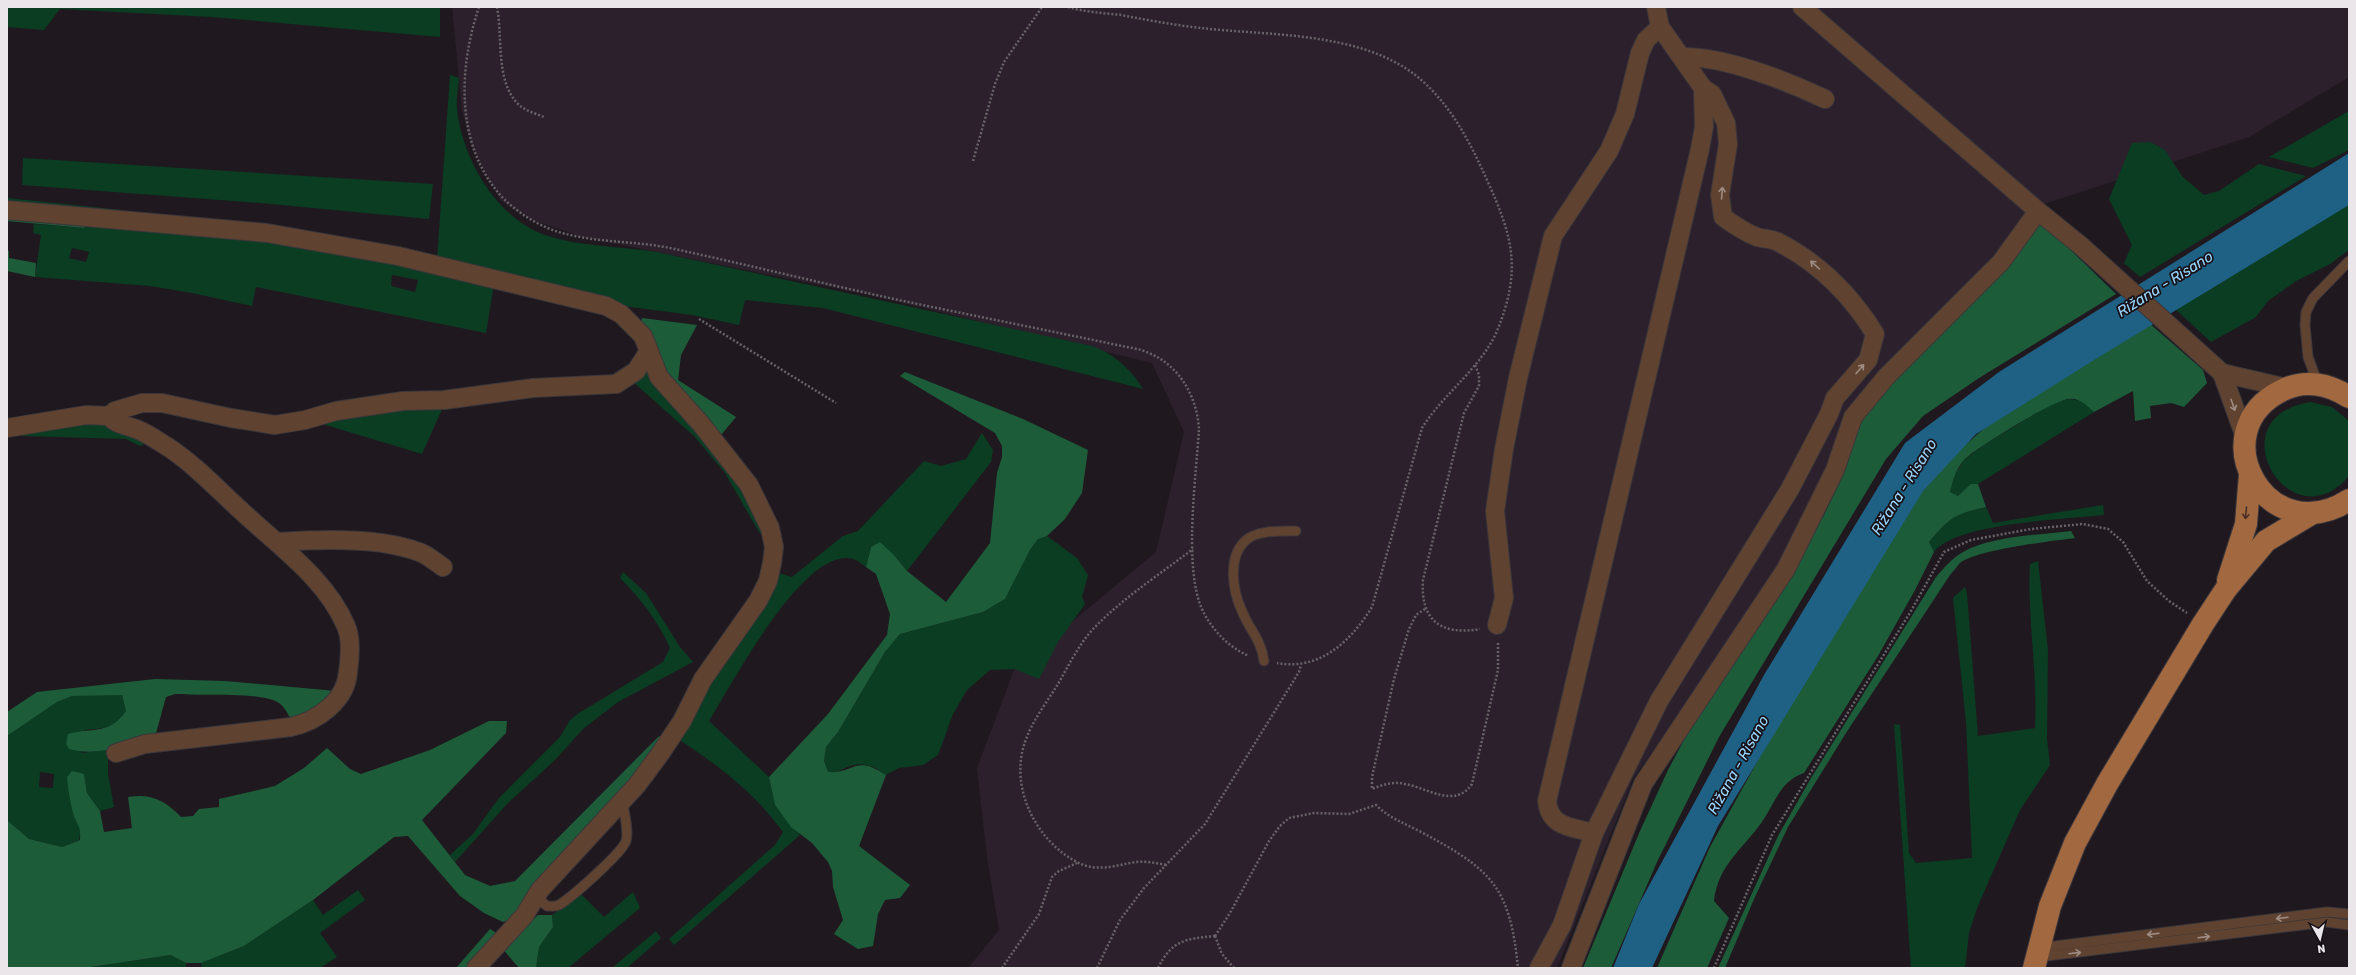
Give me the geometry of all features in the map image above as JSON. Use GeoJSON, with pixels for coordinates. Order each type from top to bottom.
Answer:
{"type":"FeatureCollection","features":[{"type":"Feature","properties":{"kind":"main road"},"geometry":{"type":"LineString","coordinates":[[2226,589],[2246,524],[2250,474],[2244,450],[2249,424],[2260,407],[2275,394],[2287,388],[2297,385],[2318,384],[2346,392]]}},
{"type":"Feature","properties":{"kind":"main road"},"geometry":{"type":"LineString","coordinates":[[2250,474],[2264,495],[2274,503],[2286,509],[2311,514]]}},
{"type":"Feature","properties":{"kind":"main road"},"geometry":{"type":"LineString","coordinates":[[2036,958],[2050,906],[2075,843],[2107,784],[2203,624],[2226,589],[2266,541],[2311,514],[2346,505]]}},
{"type":"Feature","properties":{"kind":"street"},"geometry":{"type":"LineString","coordinates":[[1594,833],[1563,824],[1552,819],[1548,813],[1547,801],[1704,127],[1703,88],[1691,61],[1660,27],[1656,7]]}},
{"type":"Feature","properties":{"kind":"street"},"geometry":{"type":"LineString","coordinates":[[1802,7],[2038,211],[2080,245],[2218,369],[2246,437]]}},
{"type":"Feature","properties":{"kind":"street"},"geometry":{"type":"LineString","coordinates":[[1497,625],[1504,598],[1495,512],[1497,496],[1518,378],[1553,236],[1609,151],[1625,114],[1640,53],[1646,40],[1660,27]]}},
{"type":"Feature","properties":{"kind":"street"},"geometry":{"type":"LineString","coordinates":[[1691,61],[1718,61],[1802,88],[1825,99]]}},
{"type":"Feature","properties":{"kind":"street"},"geometry":{"type":"LineString","coordinates":[[1539,968],[1562,925],[1594,833],[1659,701],[1790,490],[1829,414],[1835,398],[1868,360],[1875,334],[1863,315],[1840,287],[1808,258],[1776,241],[1758,238],[1739,230],[1723,217],[1720,195],[1728,144],[1726,123],[1712,94],[1703,88]]}},
{"type":"Feature","properties":{"kind":"street"},"geometry":{"type":"LineString","coordinates":[[7,210],[267,233],[398,256],[606,306],[621,314],[643,336],[659,377],[701,424],[749,485],[762,509],[774,547],[768,581],[758,601],[703,678],[682,721],[660,754],[622,801],[536,897],[524,916],[476,968]]}},
{"type":"Feature","properties":{"kind":"street"},"geometry":{"type":"LineString","coordinates":[[1571,968],[1643,784],[1786,569],[1835,470],[1853,417],[1886,377],[2000,262],[2038,211]]}},
{"type":"Feature","properties":{"kind":"street"},"geometry":{"type":"LineString","coordinates":[[7,428],[86,415],[110,416],[115,411],[142,403],[162,403],[231,418],[275,425],[305,420],[336,411],[403,401],[444,400],[533,388],[583,387],[616,384],[636,371],[649,352]]}},
{"type":"Feature","properties":{"kind":"street"},"geometry":{"type":"LineString","coordinates":[[2218,369],[2287,388]]}},
{"type":"Feature","properties":{"kind":"street"},"geometry":{"type":"LineString","coordinates":[[110,416],[113,421],[137,429],[161,443],[195,467],[249,518],[278,542],[330,598],[347,627],[350,653],[348,677],[340,693],[327,710],[307,724],[145,744],[116,753]]}},
{"type":"Feature","properties":{"kind":"street"},"geometry":{"type":"LineString","coordinates":[[278,542],[331,540],[401,547],[420,552],[443,567]]}},
{"type":"Feature","properties":{"kind":"lane"},"geometry":{"type":"LineString","coordinates":[[2318,384],[2308,357],[2305,325],[2306,312],[2313,298],[2349,261]]}},
{"type":"Feature","properties":{"kind":"lane"},"geometry":{"type":"LineString","coordinates":[[1264,661],[1262,647],[1249,625],[1236,597],[1233,578],[1237,555],[1245,540],[1261,534],[1296,531]]}},
{"type":"Feature","properties":{"kind":"lane"},"geometry":{"type":"LineString","coordinates":[[536,897],[547,906],[557,906],[573,896],[614,856],[626,841],[625,818],[622,801]]}},
{"type":"Feature","properties":{"kind":"lane"},"geometry":{"type":"LineString","coordinates":[[2036,958],[2327,912],[2349,914]]}},
{"type":"Feature","properties":{"kind":"lane"},"geometry":{"type":"LineString","coordinates":[[2036,958],[2327,922],[2349,925]]}},
{"type":"Feature","properties":{"kind":"path"},"geometry":{"type":"LineString","coordinates":[[479,7],[471,32],[466,60],[466,115],[478,162],[489,180],[504,199],[523,214],[546,227],[566,234],[649,244],[1149,353],[1167,364],[1180,376],[1190,392],[1198,412],[1199,429],[1193,549],[1194,583],[1199,602],[1207,619],[1223,638],[1239,652],[1264,661],[1301,665],[1335,651],[1348,640],[1360,626],[1372,607],[1422,428],[1433,411],[1475,365],[1496,333],[1507,300],[1513,256],[1504,216],[1458,122],[1436,95],[1418,78],[1396,62],[1369,51],[1339,43],[1255,32],[1201,28],[1068,7]]}},
{"type":"Feature","properties":{"kind":"path"},"geometry":{"type":"LineString","coordinates":[[497,7],[505,81],[511,96],[521,106],[544,117]]}},
{"type":"Feature","properties":{"kind":"path"},"geometry":{"type":"LineString","coordinates":[[973,161],[995,84],[1004,62],[1042,7]]}},
{"type":"Feature","properties":{"kind":"path"},"geometry":{"type":"LineString","coordinates":[[699,319],[836,403]]}},
{"type":"Feature","properties":{"kind":"path"},"geometry":{"type":"LineString","coordinates":[[1425,609],[1416,615],[1409,629],[1394,679],[1372,777],[1372,789],[1393,783],[1405,784],[1444,796],[1460,796],[1467,791],[1472,784],[1498,670],[1497,625],[1471,631],[1450,630],[1432,619],[1425,609],[1422,596],[1423,580],[1456,441],[1464,413],[1479,386],[1479,375],[1475,365]]}},
{"type":"Feature","properties":{"kind":"path"},"geometry":{"type":"LineString","coordinates":[[1714,968],[1772,835],[1911,611],[1944,552],[1971,540],[2030,529],[2083,524],[2108,529],[2123,542],[2147,581],[2169,601],[2203,624]]}},
{"type":"Feature","properties":{"kind":"path"},"geometry":{"type":"LineString","coordinates":[[1166,865],[1149,862],[1110,868],[1093,868],[1078,863],[1044,834],[1029,810],[1021,774],[1025,743],[1070,663],[1093,629],[1193,549]]}},
{"type":"Feature","properties":{"kind":"path"},"geometry":{"type":"LineString","coordinates":[[1097,968],[1120,920],[1144,888],[1205,824],[1299,672],[1301,665]]}},
{"type":"Feature","properties":{"kind":"path"},"geometry":{"type":"LineString","coordinates":[[1158,968],[1165,954],[1174,944],[1185,940],[1215,936],[1230,913],[1269,841],[1280,826],[1289,818],[1314,813],[1349,814],[1376,805],[1394,818],[1468,858],[1498,887],[1505,903],[1516,948],[1518,968]]}},
{"type":"Feature","properties":{"kind":"path"},"geometry":{"type":"LineString","coordinates":[[1002,968],[1039,914],[1052,877],[1059,871],[1078,863]]}},
{"type":"Feature","properties":{"kind":"path"},"geometry":{"type":"LineString","coordinates":[[1215,936],[1222,954],[1234,968]]}},
{"type":"Feature","properties":{"kind":"shaded area"},"geometry":{"type":"Polygon","coordinates":[[[452,7],[2349,7],[2349,77],[2249,137],[2038,206],[1850,413],[1783,566],[1633,779],[1557,968],[968,968],[999,930],[987,857],[977,768],[1014,670],[1156,552],[1184,432],[1152,363],[870,295],[582,237],[530,219],[500,200],[472,147],[462,110],[452,7]]]}},
{"type":"Feature","properties":{"kind":"green space"},"geometry":{"type":"Polygon","coordinates":[[[7,7],[440,7],[440,37],[212,17],[60,9],[44,30],[7,27],[7,7]]]}},
{"type":"Feature","properties":{"kind":"green space"},"geometry":{"type":"Polygon","coordinates":[[[450,75],[459,78],[457,109],[460,128],[474,166],[484,184],[497,201],[511,215],[527,227],[545,235],[572,242],[657,252],[1092,346],[1107,353],[1121,363],[1139,382],[1143,389],[823,308],[745,300],[739,325],[692,315],[623,306],[437,260],[450,75]]]}},
{"type":"Feature","properties":{"kind":"green space"},"geometry":{"type":"Polygon","coordinates":[[[2349,111],[2349,150],[2313,168],[2269,157],[2349,111]]]}},
{"type":"Feature","properties":{"kind":"green space"},"geometry":{"type":"Polygon","coordinates":[[[2150,142],[2165,150],[2182,176],[2204,195],[2219,191],[2259,164],[2306,176],[2140,277],[2124,263],[2132,245],[2109,199],[2132,143],[2150,142]]]}},
{"type":"Feature","properties":{"kind":"green space"},"geometry":{"type":"Polygon","coordinates":[[[23,158],[433,184],[429,219],[260,203],[22,185],[23,158]]]}},
{"type":"Feature","properties":{"kind":"green space"},"geometry":{"type":"Polygon","coordinates":[[[7,198],[122,210],[124,216],[7,205],[7,198]]]}},
{"type":"Feature","properties":{"kind":"green space"},"geometry":{"type":"Polygon","coordinates":[[[2349,205],[2349,250],[2330,264],[2296,281],[2268,301],[2256,317],[2211,342],[2174,308],[2349,205]]]}},
{"type":"Feature","properties":{"kind":"green space"},"geometry":{"type":"Polygon","coordinates":[[[7,216],[88,223],[84,228],[7,221],[7,216]]]}},
{"type":"Feature","properties":{"kind":"green space"},"geometry":{"type":"Polygon","coordinates":[[[88,223],[287,242],[494,284],[486,333],[256,287],[252,306],[192,293],[150,286],[35,277],[41,235],[33,233],[34,224],[84,228],[88,223]],[[72,248],[69,258],[86,262],[89,252],[72,248]],[[392,275],[391,286],[415,292],[418,280],[392,275]]]}},
{"type":"Feature","properties":{"kind":"green space"},"geometry":{"type":"Polygon","coordinates":[[[2037,223],[2050,230],[2116,294],[1979,378],[1923,416],[1886,459],[1719,737],[1657,862],[1611,968],[1583,968],[1640,831],[1668,770],[1708,695],[1794,567],[1823,517],[1845,471],[1857,420],[1933,339],[1984,292],[2004,271],[2037,223]]]}},
{"type":"Feature","properties":{"kind":"green space"},"geometry":{"type":"Polygon","coordinates":[[[7,250],[9,251],[9,258],[36,263],[35,277],[7,271],[7,250]]]}},
{"type":"Feature","properties":{"kind":"green space"},"geometry":{"type":"Polygon","coordinates":[[[642,318],[697,325],[681,355],[678,380],[736,417],[721,435],[668,380],[641,323],[642,318]]]}},
{"type":"Feature","properties":{"kind":"green space"},"geometry":{"type":"Polygon","coordinates":[[[2149,323],[2203,370],[2207,383],[2184,407],[2171,403],[2150,406],[2151,418],[2135,421],[2133,391],[2094,412],[2076,399],[2068,399],[2015,425],[1965,459],[1955,474],[1950,492],[1958,496],[1971,484],[1978,484],[1986,507],[1967,512],[1953,518],[1942,527],[1929,542],[1934,552],[1915,590],[1878,656],[1804,773],[1789,781],[1779,793],[1762,822],[1732,858],[1720,877],[1716,888],[1714,901],[1729,918],[1707,968],[1657,968],[1710,847],[1772,735],[1865,571],[1939,468],[2012,404],[2149,323]]]}},
{"type":"Feature","properties":{"kind":"green space"},"geometry":{"type":"Polygon","coordinates":[[[647,365],[734,471],[767,539],[759,532],[725,473],[694,436],[632,381],[647,365]]]}},
{"type":"Feature","properties":{"kind":"green space"},"geometry":{"type":"Polygon","coordinates":[[[905,372],[1023,419],[1088,450],[1082,493],[1065,519],[1047,536],[1038,539],[1030,550],[1005,599],[983,612],[900,634],[885,652],[838,732],[826,747],[824,761],[828,772],[837,772],[861,765],[875,769],[886,775],[859,846],[910,885],[900,898],[885,900],[878,914],[873,946],[858,949],[834,934],[843,920],[833,887],[832,871],[828,862],[812,843],[791,827],[775,805],[769,777],[828,714],[887,635],[890,614],[876,574],[866,567],[871,547],[880,542],[894,555],[907,571],[946,602],[990,543],[997,473],[1002,457],[1002,446],[995,433],[900,376],[905,372]]]}},
{"type":"Feature","properties":{"kind":"green space"},"geometry":{"type":"Polygon","coordinates":[[[2069,399],[2083,401],[2094,412],[1978,484],[1971,485],[1958,496],[1950,492],[1951,481],[1964,460],[1987,443],[2053,403],[2069,399]]]}},
{"type":"Feature","properties":{"kind":"green space"},"geometry":{"type":"Polygon","coordinates":[[[2310,402],[2332,407],[2349,421],[2349,476],[2327,493],[2305,496],[2286,487],[2272,471],[2265,451],[2267,430],[2282,413],[2310,402]]]}},
{"type":"Feature","properties":{"kind":"green space"},"geometry":{"type":"Polygon","coordinates":[[[444,405],[422,454],[316,422],[352,414],[444,405]]]}},
{"type":"Feature","properties":{"kind":"green space"},"geometry":{"type":"Polygon","coordinates":[[[96,420],[147,443],[140,446],[126,439],[22,436],[19,430],[96,420]]]}},
{"type":"Feature","properties":{"kind":"green space"},"geometry":{"type":"Polygon","coordinates":[[[982,433],[993,450],[991,462],[907,571],[894,555],[871,547],[866,567],[853,559],[834,561],[813,573],[792,595],[771,622],[734,679],[709,721],[769,777],[775,805],[800,835],[674,945],[669,939],[775,845],[783,832],[748,792],[707,759],[678,739],[776,572],[792,577],[843,536],[858,531],[924,461],[941,466],[966,459],[982,433]]]}},
{"type":"Feature","properties":{"kind":"green space"},"geometry":{"type":"Polygon","coordinates":[[[2103,505],[2104,515],[2013,524],[1987,529],[1964,535],[1946,542],[1934,552],[1929,542],[1942,527],[1953,518],[1967,512],[1986,507],[1993,523],[2103,505]]]}},
{"type":"Feature","properties":{"kind":"green space"},"geometry":{"type":"Polygon","coordinates":[[[2071,531],[2075,538],[1997,550],[1969,558],[1960,563],[1950,575],[1846,733],[1788,827],[1754,899],[1725,968],[1718,968],[1778,836],[1811,778],[1936,577],[1955,557],[1974,547],[2001,539],[2071,531]]]}},
{"type":"Feature","properties":{"kind":"green space"},"geometry":{"type":"Polygon","coordinates":[[[1047,536],[1077,558],[1088,575],[1082,597],[1085,604],[1058,642],[1039,679],[1015,669],[990,670],[967,690],[953,714],[938,755],[923,765],[899,768],[886,775],[875,768],[863,764],[850,766],[836,772],[828,772],[824,761],[826,747],[838,732],[885,652],[900,634],[983,612],[1005,599],[1030,550],[1038,539],[1047,536]]]}},
{"type":"Feature","properties":{"kind":"green space"},"geometry":{"type":"Polygon","coordinates":[[[2038,561],[2048,650],[2047,739],[2050,765],[2020,810],[1977,908],[1969,933],[1965,968],[1911,968],[1894,724],[1900,725],[1909,853],[1916,863],[1972,858],[1966,722],[1953,598],[1965,587],[1967,593],[1978,736],[2035,728],[2036,707],[2029,584],[2030,564],[2038,561]]]}},
{"type":"Feature","properties":{"kind":"green space"},"geometry":{"type":"Polygon","coordinates":[[[623,572],[646,593],[680,647],[693,662],[618,702],[583,729],[555,760],[507,804],[455,862],[450,855],[473,834],[498,799],[560,737],[570,720],[663,662],[670,648],[666,638],[635,594],[620,578],[623,572]]]}},
{"type":"Feature","properties":{"kind":"green space"},"geometry":{"type":"Polygon","coordinates":[[[155,679],[225,681],[336,691],[320,711],[291,720],[284,708],[273,700],[238,695],[175,694],[166,697],[155,737],[112,749],[91,752],[69,749],[66,744],[68,734],[107,727],[120,719],[126,711],[122,695],[72,696],[57,702],[7,736],[7,712],[37,692],[155,679]]]}},
{"type":"Feature","properties":{"kind":"green space"},"geometry":{"type":"Polygon","coordinates":[[[104,694],[122,695],[126,711],[113,724],[103,728],[84,730],[81,753],[108,750],[108,774],[114,807],[100,811],[87,793],[84,774],[74,815],[81,827],[79,840],[62,847],[29,839],[7,820],[7,736],[57,702],[72,696],[104,694]],[[40,772],[39,787],[53,788],[54,774],[40,772]]]}},
{"type":"Feature","properties":{"kind":"green space"},"geometry":{"type":"Polygon","coordinates":[[[489,721],[507,721],[506,733],[422,820],[465,875],[490,886],[515,881],[658,737],[669,732],[648,763],[514,918],[503,922],[484,913],[460,896],[408,836],[394,837],[313,900],[244,946],[201,963],[186,963],[171,955],[84,968],[7,968],[7,820],[29,839],[62,847],[80,840],[79,828],[73,813],[68,786],[67,777],[72,771],[84,774],[87,793],[100,811],[104,832],[132,828],[128,797],[151,797],[170,807],[181,817],[193,816],[199,809],[219,807],[219,799],[275,786],[304,768],[327,748],[350,769],[361,774],[430,750],[489,721]]]}},
{"type":"Feature","properties":{"kind":"green space"},"geometry":{"type":"Polygon","coordinates":[[[358,890],[365,900],[320,933],[337,957],[320,968],[202,968],[201,963],[244,946],[313,900],[323,915],[358,890]]]}},
{"type":"Feature","properties":{"kind":"green space"},"geometry":{"type":"Polygon","coordinates":[[[633,892],[640,908],[568,968],[536,968],[539,947],[553,927],[552,915],[581,894],[604,917],[633,892]]]}},
{"type":"Feature","properties":{"kind":"green space"},"geometry":{"type":"Polygon","coordinates":[[[538,915],[552,915],[553,927],[539,947],[536,968],[519,968],[501,947],[538,915]]]}},
{"type":"Feature","properties":{"kind":"green space"},"geometry":{"type":"Polygon","coordinates":[[[490,929],[498,934],[469,968],[456,968],[490,929]]]}},
{"type":"Feature","properties":{"kind":"green space"},"geometry":{"type":"Polygon","coordinates":[[[656,931],[661,938],[627,968],[612,968],[656,931]]]}},
{"type":"Feature","properties":{"kind":"green space"},"geometry":{"type":"Polygon","coordinates":[[[172,955],[186,963],[186,968],[84,968],[172,955]]]}},
{"type":"Feature","properties":{"kind":"water","name":"Rižana - Risano"},"geometry":{"type":"Polygon","coordinates":[[[2349,153],[2349,205],[2094,360],[1976,434],[1923,491],[1718,826],[1652,968],[1613,968],[1639,904],[1764,675],[1905,443],[1999,372],[2349,153]]]}}]}
